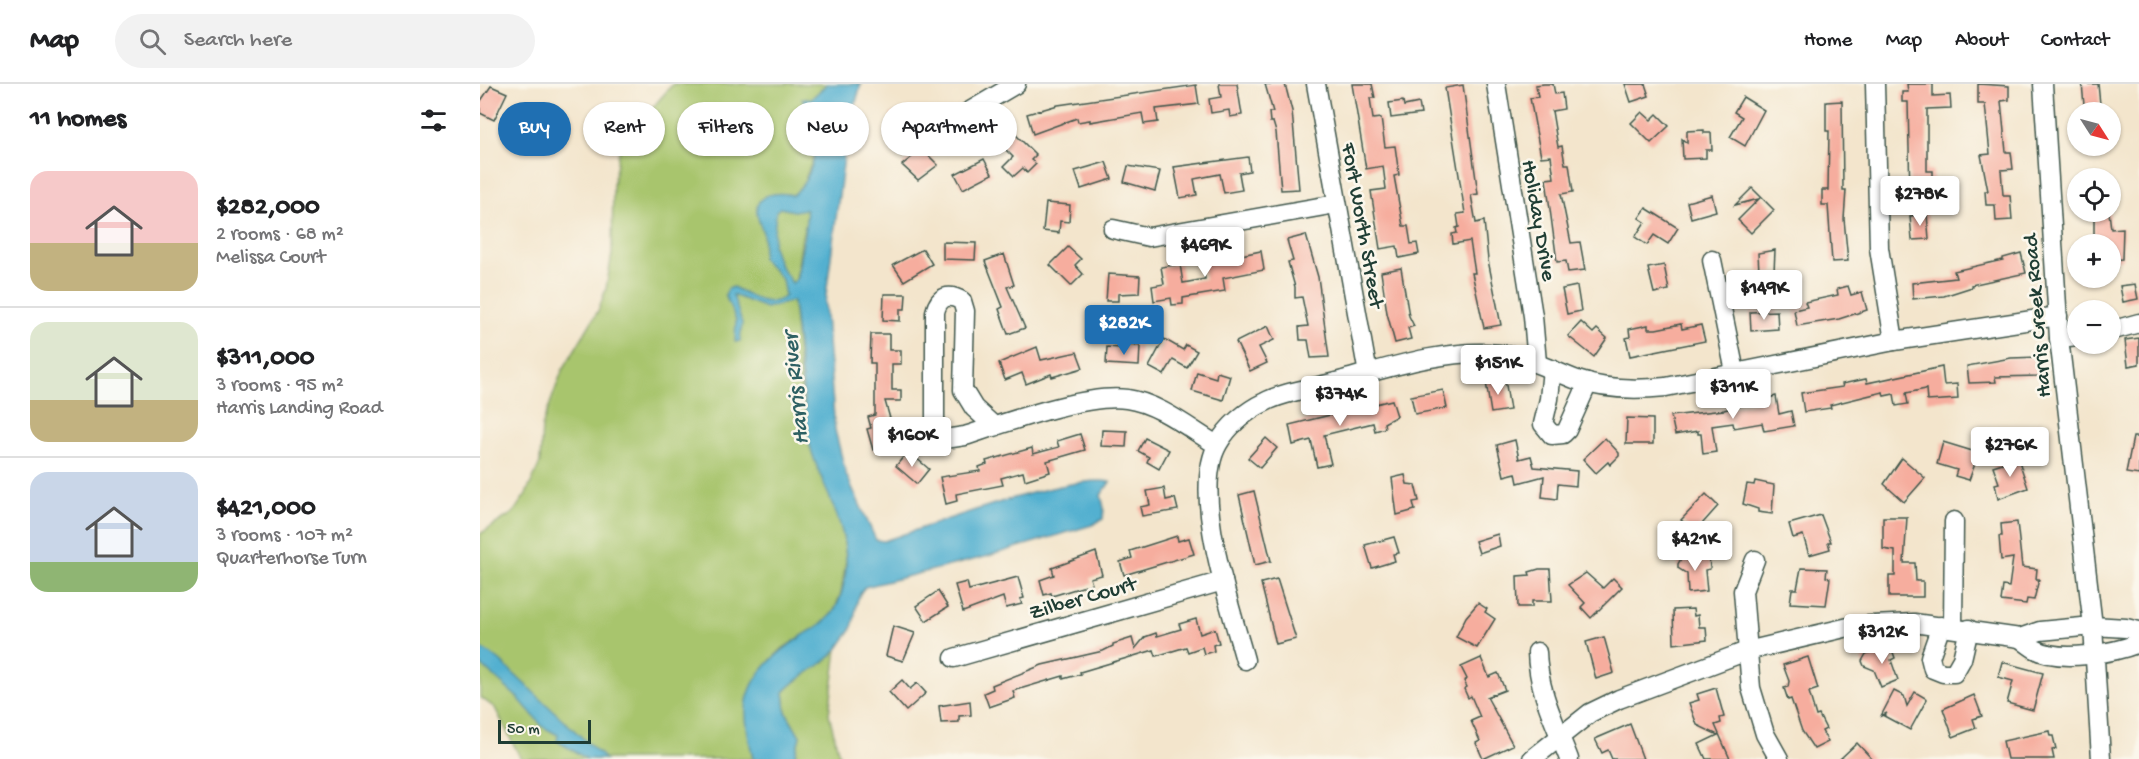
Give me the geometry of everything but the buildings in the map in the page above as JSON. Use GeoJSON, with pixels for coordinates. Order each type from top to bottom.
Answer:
{"type":"FeatureCollection","features":[{"type":"Feature","properties":{"kind":"street"},"geometry":{"type":"LineString","coordinates":[[985,102],[1016,84]]}},
{"type":"Feature","properties":{"kind":"street","name":"Fort Worth Street"},"geometry":{"type":"LineString","coordinates":[[1316,84],[1368,374]]}},
{"type":"Feature","properties":{"kind":"street","name":"Holiday Drive"},"geometry":{"type":"LineString","coordinates":[[1496,84],[1533,316],[1550,392],[1542,424],[1552,435],[1563,434],[1567,430],[1588,383]]}},
{"type":"Feature","properties":{"kind":"street"},"geometry":{"type":"LineString","coordinates":[[1875,84],[1879,248],[1894,340]]}},
{"type":"Feature","properties":{"kind":"street","name":"Harris Creek Road"},"geometry":{"type":"LineString","coordinates":[[2043,84],[2059,338],[2092,627],[2101,759]]}},
{"type":"Feature","properties":{"kind":"street"},"geometry":{"type":"LineString","coordinates":[[1113,229],[1149,237],[1336,204]]}},
{"type":"Feature","properties":{"kind":"street"},"geometry":{"type":"LineString","coordinates":[[1712,260],[1735,372]]}},
{"type":"Feature","properties":{"kind":"street"},"geometry":{"type":"LineString","coordinates":[[995,427],[974,408],[963,390],[965,311],[962,301],[953,295],[944,297],[938,303],[935,312],[935,428],[938,435],[945,439],[954,439],[1088,401],[1127,399],[1148,405],[1217,445]]}},
{"type":"Feature","properties":{"kind":"street"},"geometry":{"type":"LineString","coordinates":[[1245,660],[1223,581],[1208,506],[1208,475],[1217,445],[1235,422],[1266,401],[1368,374],[1455,354],[1479,352],[1510,356],[1588,383],[1641,390],[1666,387],[1894,340],[2058,316]]}},
{"type":"Feature","properties":{"kind":"street"},"geometry":{"type":"LineString","coordinates":[[2121,328],[2139,323]]}},
{"type":"Feature","properties":{"kind":"street"},"geometry":{"type":"LineString","coordinates":[[2059,338],[2067,337]]}},
{"type":"Feature","properties":{"kind":"street"},"geometry":{"type":"LineString","coordinates":[[1954,521],[1954,627]]}},
{"type":"Feature","properties":{"kind":"street"},"geometry":{"type":"LineString","coordinates":[[1755,560],[1743,591],[1751,688],[1765,734],[1779,759]]}},
{"type":"Feature","properties":{"kind":"street","name":"Zilber Court"},"geometry":{"type":"LineString","coordinates":[[954,658],[1223,581]]}},
{"type":"Feature","properties":{"kind":"street"},"geometry":{"type":"LineString","coordinates":[[1533,759],[1590,713],[1618,699],[1747,651],[1853,626],[1903,623],[1954,627],[2020,638],[2037,651],[2070,656],[2122,650],[2139,643]]}},
{"type":"Feature","properties":{"kind":"street"},"geometry":{"type":"LineString","coordinates":[[2020,638],[2040,631],[2092,627],[2126,628],[2139,632]]}},
{"type":"Feature","properties":{"kind":"street"},"geometry":{"type":"LineString","coordinates":[[1537,652],[1538,677],[1569,759]]}},
{"type":"Feature","properties":{"kind":"green space"},"geometry":{"type":"Polygon","coordinates":[[[673,84],[827,84],[824,102],[786,102],[786,156],[814,156],[806,177],[808,217],[802,237],[793,301],[802,399],[842,522],[846,560],[841,593],[834,611],[822,624],[783,648],[770,661],[747,726],[753,759],[521,759],[495,708],[480,697],[480,534],[513,513],[526,494],[540,463],[542,426],[562,371],[598,311],[606,289],[612,254],[613,185],[618,156],[665,156],[665,102],[657,102],[673,84]]]}},
{"type":"Feature","properties":{"kind":"green space"},"geometry":{"type":"Polygon","coordinates":[[[837,649],[829,714],[840,759],[794,759],[800,736],[786,712],[784,692],[837,649]]]}},
{"type":"Feature","properties":{"kind":"water"},"geometry":{"type":"Polygon","coordinates":[[[827,84],[861,84],[856,102],[804,102],[802,99],[812,98],[827,84]]]}},
{"type":"Feature","properties":{"kind":"water"},"geometry":{"type":"Polygon","coordinates":[[[814,156],[844,156],[825,303],[835,430],[846,474],[876,540],[884,541],[999,502],[1064,485],[1090,481],[1110,482],[1101,495],[1104,508],[1103,519],[1092,525],[985,557],[865,587],[857,601],[852,627],[839,647],[826,660],[784,692],[786,712],[800,736],[794,759],[753,759],[746,715],[752,686],[773,658],[824,622],[834,611],[843,585],[846,558],[841,528],[809,442],[793,301],[766,308],[733,295],[742,323],[740,341],[735,342],[736,320],[725,295],[728,289],[733,287],[759,300],[772,302],[785,296],[782,279],[762,258],[763,233],[757,207],[759,201],[768,195],[793,195],[802,186],[814,156]],[[780,208],[776,211],[773,246],[779,264],[792,283],[797,279],[805,231],[806,209],[794,211],[780,208]]]}},
{"type":"Feature","properties":{"kind":"water"},"geometry":{"type":"Polygon","coordinates":[[[480,647],[499,660],[605,759],[587,759],[557,741],[558,735],[543,727],[519,699],[480,664],[480,647]]]}},
{"type":"Feature","properties":{"kind":"water label","name":"Harris River"},"geometry":{"type":"Point","coordinates":[794,389]}}]}
